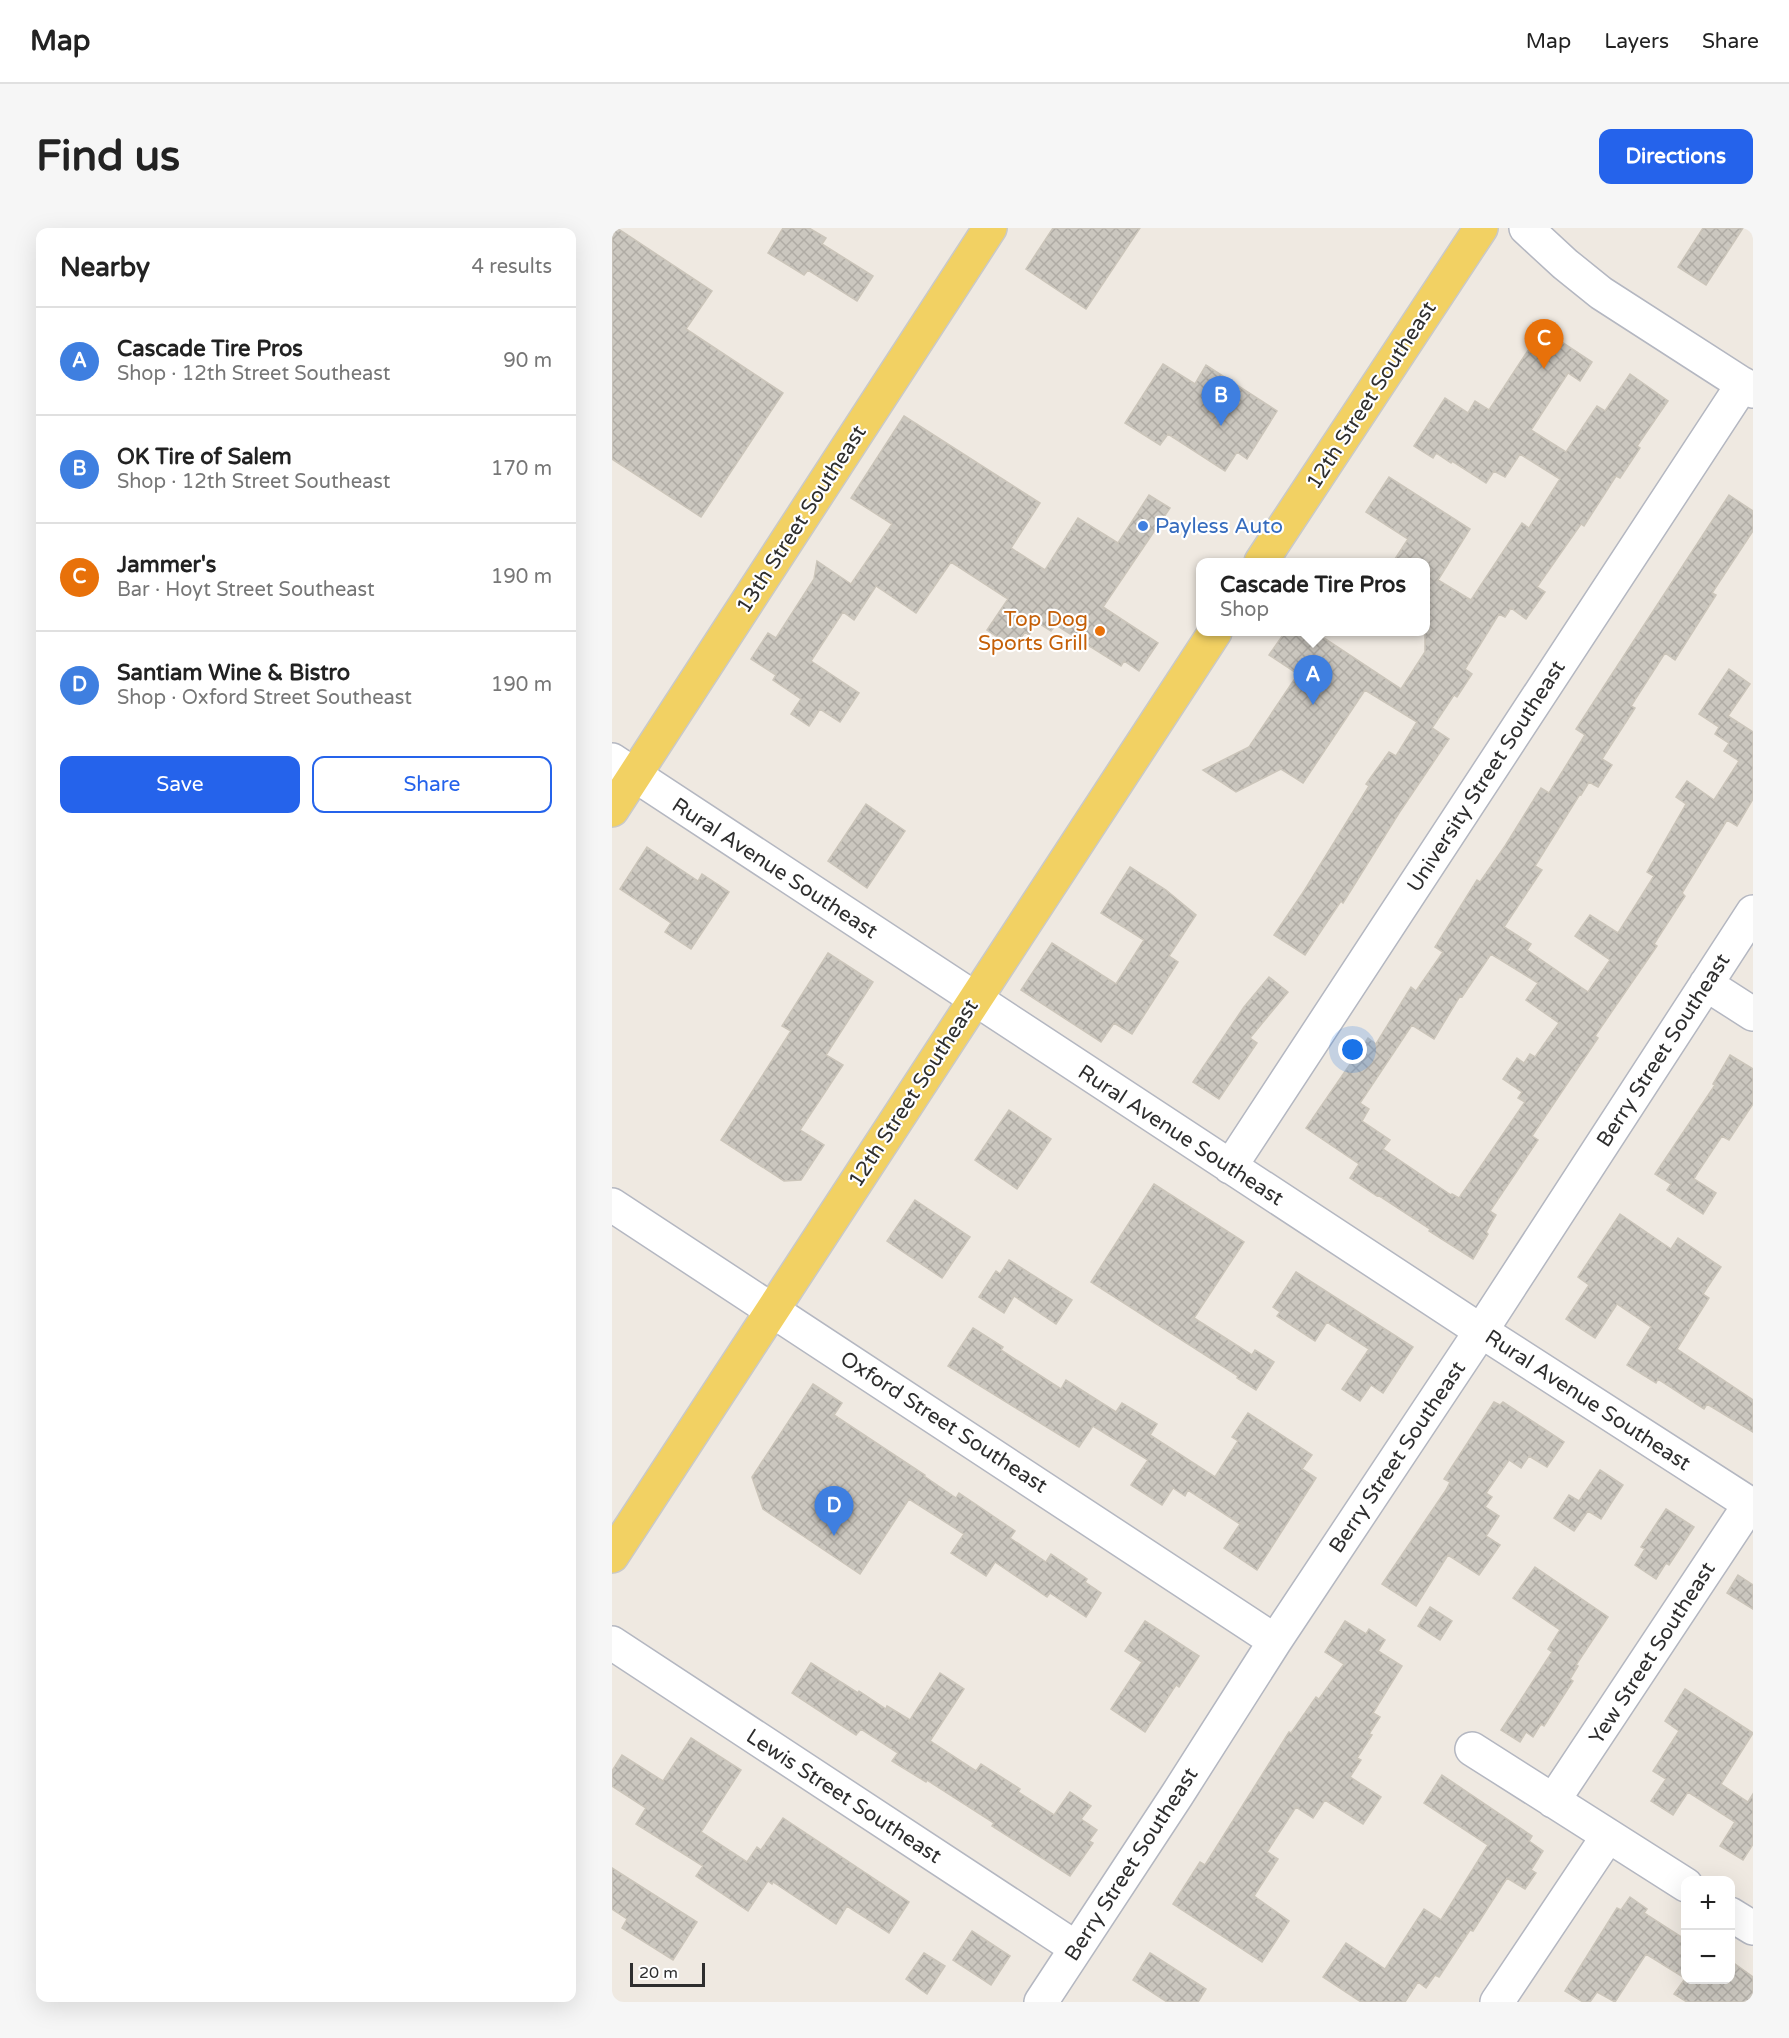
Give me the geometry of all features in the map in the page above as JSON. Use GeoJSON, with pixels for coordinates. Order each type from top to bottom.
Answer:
{"type":"FeatureCollection","features":[{"type":"Feature","properties":{"kind":"main road","name":"13th Street Southeast"},"geometry":{"type":"LineString","coordinates":[[612,810],[623,768],[990,228]]}},
{"type":"Feature","properties":{"kind":"main road","name":"12th Street Southeast"},"geometry":{"type":"LineString","coordinates":[[1264,558],[1480,228]]}},
{"type":"Feature","properties":{"kind":"main road","name":"12th Street Southeast"},"geometry":{"type":"LineString","coordinates":[[612,1556],[1212,636]]}},
{"type":"Feature","properties":{"kind":"street"},"geometry":{"type":"LineString","coordinates":[[1526,228],[1565,264],[1601,292],[1748,387]]}},
{"type":"Feature","properties":{"kind":"street","name":"University Street Southeast"},"geometry":{"type":"LineString","coordinates":[[1230,1167],[1748,387]]}},
{"type":"Feature","properties":{"kind":"street","name":"Rural Avenue Southeast"},"geometry":{"type":"LineString","coordinates":[[623,768],[1481,1331],[1751,1505]]}},
{"type":"Feature","properties":{"kind":"street","name":"Berry Street Southeast"},"geometry":{"type":"LineString","coordinates":[[1041,2002],[1753,912]]}},
{"type":"Feature","properties":{"kind":"street"},"geometry":{"type":"LineString","coordinates":[[1706,984],[1753,1014]]}},
{"type":"Feature","properties":{"kind":"street","name":"Oxford Street Southeast"},"geometry":{"type":"LineString","coordinates":[[612,1205],[1275,1641]]}},
{"type":"Feature","properties":{"kind":"street","name":"Yew Street Southeast"},"geometry":{"type":"LineString","coordinates":[[1553,1801],[1751,1505]]}},
{"type":"Feature","properties":{"kind":"street","name":"Lewis Street Southeast"},"geometry":{"type":"LineString","coordinates":[[612,1643],[1076,1948]]}},
{"type":"Feature","properties":{"kind":"street"},"geometry":{"type":"LineString","coordinates":[[1472,1749],[1681,1882]]}},
{"type":"Feature","properties":{"kind":"street"},"geometry":{"type":"LineString","coordinates":[[1497,2002],[1608,1836]]}},
{"type":"Feature","properties":{"kind":"street"},"geometry":{"type":"LineString","coordinates":[[1735,1917],[1753,1928]]}},
{"type":"Feature","properties":{"kind":"building"},"geometry":{"type":"Polygon","coordinates":[[[612,228],[617,228],[712,291],[686,329],[783,393],[701,517],[612,459],[612,228]]]}},
{"type":"Feature","properties":{"kind":"building"},"geometry":{"type":"Polygon","coordinates":[[[783,228],[809,228],[826,238],[822,244],[873,276],[857,301],[808,270],[804,275],[768,253],[783,228]]]}},
{"type":"Feature","properties":{"kind":"building"},"geometry":{"type":"Polygon","coordinates":[[[1053,228],[1140,228],[1086,309],[1026,269],[1053,228]]]}},
{"type":"Feature","properties":{"kind":"building"},"geometry":{"type":"Polygon","coordinates":[[[1703,228],[1743,228],[1706,285],[1678,267],[1703,228]]]}},
{"type":"Feature","properties":{"kind":"building"},"geometry":{"type":"Polygon","coordinates":[[[1542,329],[1592,362],[1580,381],[1568,373],[1531,430],[1566,452],[1597,406],[1605,411],[1630,374],[1668,401],[1637,446],[1640,448],[1620,478],[1616,476],[1584,526],[1581,524],[1537,587],[1545,592],[1526,619],[1511,608],[1505,617],[1499,614],[1465,669],[1472,674],[1457,697],[1454,695],[1432,728],[1449,739],[1399,813],[1343,903],[1341,901],[1305,955],[1274,935],[1369,786],[1366,784],[1389,752],[1396,756],[1417,722],[1365,690],[1303,783],[1281,769],[1236,792],[1203,770],[1249,747],[1298,674],[1269,655],[1282,636],[1321,636],[1401,689],[1425,652],[1425,636],[1430,636],[1430,558],[1396,558],[1408,539],[1366,512],[1389,477],[1470,529],[1438,580],[1471,600],[1522,523],[1529,528],[1560,479],[1520,454],[1505,477],[1494,471],[1486,483],[1452,461],[1451,463],[1436,453],[1433,458],[1414,446],[1445,398],[1468,413],[1475,401],[1489,410],[1542,329]]]}},
{"type":"Feature","properties":{"kind":"building"},"geometry":{"type":"Polygon","coordinates":[[[1163,364],[1195,384],[1206,365],[1277,411],[1247,459],[1237,452],[1225,471],[1168,434],[1160,445],[1125,423],[1163,364]]]}},
{"type":"Feature","properties":{"kind":"building"},"geometry":{"type":"Polygon","coordinates":[[[904,416],[1040,503],[1011,548],[1045,570],[1078,518],[1118,543],[1149,495],[1170,508],[1103,607],[1158,643],[1139,671],[1124,661],[1121,666],[1056,625],[1051,631],[1037,622],[1029,635],[1025,632],[1014,648],[987,630],[1008,599],[951,562],[916,613],[876,586],[854,620],[843,612],[811,661],[859,693],[840,722],[820,709],[809,726],[791,714],[801,699],[773,680],[776,675],[751,659],[768,633],[776,638],[814,579],[817,561],[851,584],[892,524],[851,498],[904,416]]]}},
{"type":"Feature","properties":{"kind":"building"},"geometry":{"type":"Polygon","coordinates":[[[1729,495],[1753,511],[1753,531],[1712,593],[1716,595],[1675,660],[1665,653],[1631,706],[1635,708],[1602,759],[1612,765],[1598,787],[1589,782],[1580,794],[1535,866],[1542,870],[1504,927],[1531,944],[1527,950],[1588,992],[1610,960],[1575,936],[1590,915],[1618,933],[1654,876],[1647,872],[1686,804],[1676,797],[1687,781],[1714,800],[1739,761],[1724,751],[1729,743],[1715,734],[1719,727],[1699,714],[1729,669],[1750,684],[1728,716],[1753,732],[1753,799],[1737,826],[1727,820],[1682,893],[1685,896],[1654,944],[1657,946],[1595,1036],[1598,1038],[1532,1136],[1538,1140],[1490,1211],[1496,1215],[1473,1259],[1350,1178],[1359,1164],[1306,1128],[1368,1038],[1376,1044],[1411,987],[1416,991],[1443,952],[1435,947],[1477,880],[1480,882],[1541,788],[1549,793],[1585,735],[1576,729],[1729,495]],[[1491,954],[1462,997],[1460,996],[1434,1039],[1412,1025],[1360,1103],[1369,1109],[1362,1121],[1390,1140],[1383,1149],[1451,1195],[1459,1198],[1525,1102],[1518,1098],[1522,1092],[1503,1079],[1517,1058],[1524,1063],[1530,1054],[1535,1057],[1559,1023],[1526,1000],[1538,983],[1491,954]]]}},
{"type":"Feature","properties":{"kind":"building"},"geometry":{"type":"Polygon","coordinates":[[[866,804],[905,831],[867,888],[828,861],[866,804]]]}},
{"type":"Feature","properties":{"kind":"building"},"geometry":{"type":"Polygon","coordinates":[[[647,847],[698,881],[702,874],[729,892],[691,949],[665,932],[671,923],[620,889],[647,847]]]}},
{"type":"Feature","properties":{"kind":"building"},"geometry":{"type":"Polygon","coordinates":[[[1130,867],[1166,890],[1196,915],[1169,956],[1178,962],[1132,1034],[1114,1023],[1101,1042],[1021,990],[1052,943],[1116,984],[1144,940],[1101,913],[1130,867]]]}},
{"type":"Feature","properties":{"kind":"building"},"geometry":{"type":"Polygon","coordinates":[[[828,953],[873,982],[826,1055],[843,1065],[800,1130],[824,1145],[801,1180],[784,1181],[721,1140],[791,1031],[782,1026],[828,953]]]}},
{"type":"Feature","properties":{"kind":"building"},"geometry":{"type":"Polygon","coordinates":[[[1269,977],[1288,992],[1250,1038],[1257,1043],[1219,1099],[1193,1082],[1244,1007],[1269,977]]]}},
{"type":"Feature","properties":{"kind":"building"},"geometry":{"type":"Polygon","coordinates":[[[1730,1055],[1753,1069],[1753,1104],[1729,1140],[1722,1136],[1694,1179],[1716,1193],[1703,1214],[1667,1190],[1671,1184],[1655,1174],[1715,1085],[1713,1084],[1730,1055]]]}},
{"type":"Feature","properties":{"kind":"building"},"geometry":{"type":"Polygon","coordinates":[[[1009,1110],[1051,1139],[1017,1189],[975,1160],[1009,1110]]]}},
{"type":"Feature","properties":{"kind":"building"},"geometry":{"type":"Polygon","coordinates":[[[1154,1184],[1244,1242],[1194,1318],[1252,1355],[1255,1350],[1274,1362],[1256,1390],[1237,1378],[1238,1376],[1091,1282],[1154,1184]]]}},
{"type":"Feature","properties":{"kind":"building"},"geometry":{"type":"Polygon","coordinates":[[[915,1200],[970,1237],[942,1278],[887,1241],[915,1200]]]}},
{"type":"Feature","properties":{"kind":"building"},"geometry":{"type":"Polygon","coordinates":[[[1620,1214],[1671,1249],[1678,1238],[1721,1267],[1703,1294],[1709,1298],[1677,1349],[1753,1400],[1753,1432],[1707,1404],[1704,1409],[1658,1379],[1656,1383],[1627,1365],[1651,1327],[1617,1304],[1595,1338],[1566,1319],[1589,1285],[1578,1277],[1620,1214]]]}},
{"type":"Feature","properties":{"kind":"building"},"geometry":{"type":"Polygon","coordinates":[[[1009,1260],[1072,1300],[1056,1324],[1014,1296],[1004,1313],[979,1297],[996,1271],[1000,1274],[1009,1260]]]}},
{"type":"Feature","properties":{"kind":"building"},"geometry":{"type":"Polygon","coordinates":[[[1296,1272],[1413,1347],[1383,1393],[1371,1385],[1360,1401],[1342,1389],[1369,1349],[1327,1322],[1315,1341],[1277,1316],[1280,1312],[1273,1307],[1296,1272]]]}},
{"type":"Feature","properties":{"kind":"building"},"geometry":{"type":"Polygon","coordinates":[[[973,1328],[1003,1347],[1001,1350],[1061,1389],[1066,1380],[1116,1412],[1122,1403],[1157,1424],[1150,1435],[1215,1477],[1238,1441],[1232,1437],[1248,1413],[1312,1455],[1302,1469],[1316,1478],[1257,1570],[1224,1548],[1240,1524],[1188,1490],[1185,1496],[1173,1488],[1162,1505],[1131,1485],[1148,1460],[1093,1426],[1079,1447],[948,1366],[973,1328]]]}},
{"type":"Feature","properties":{"kind":"building"},"geometry":{"type":"Polygon","coordinates":[[[813,1384],[842,1403],[834,1415],[956,1498],[959,1493],[1015,1531],[1010,1538],[1046,1562],[1051,1554],[1087,1579],[1085,1582],[1101,1593],[1086,1617],[1050,1593],[1047,1597],[995,1562],[986,1576],[951,1553],[964,1534],[909,1499],[860,1574],[763,1509],[752,1477],[813,1384]]]}},
{"type":"Feature","properties":{"kind":"building"},"geometry":{"type":"Polygon","coordinates":[[[1494,1402],[1500,1405],[1503,1402],[1564,1442],[1547,1467],[1529,1456],[1521,1468],[1509,1460],[1486,1493],[1492,1497],[1485,1507],[1499,1516],[1486,1536],[1500,1545],[1479,1575],[1448,1555],[1416,1606],[1382,1584],[1446,1490],[1450,1482],[1444,1479],[1494,1402]]]}},
{"type":"Feature","properties":{"kind":"building"},"geometry":{"type":"Polygon","coordinates":[[[1600,1470],[1623,1485],[1601,1519],[1588,1511],[1574,1531],[1554,1518],[1569,1495],[1579,1501],[1600,1470]]]}},
{"type":"Feature","properties":{"kind":"building"},"geometry":{"type":"Polygon","coordinates":[[[1666,1509],[1694,1527],[1669,1565],[1666,1563],[1656,1579],[1635,1565],[1645,1549],[1641,1547],[1666,1509]]]}},
{"type":"Feature","properties":{"kind":"building"},"geometry":{"type":"Polygon","coordinates":[[[1535,1567],[1608,1617],[1576,1665],[1578,1666],[1570,1679],[1573,1681],[1544,1726],[1541,1724],[1533,1737],[1526,1732],[1520,1742],[1501,1730],[1552,1652],[1548,1649],[1560,1630],[1513,1598],[1535,1567]]]}},
{"type":"Feature","properties":{"kind":"building"},"geometry":{"type":"Polygon","coordinates":[[[1738,1575],[1753,1585],[1753,1609],[1727,1593],[1738,1575]]]}},
{"type":"Feature","properties":{"kind":"building"},"geometry":{"type":"Polygon","coordinates":[[[1430,1607],[1452,1621],[1440,1640],[1418,1626],[1430,1607]]]}},
{"type":"Feature","properties":{"kind":"building"},"geometry":{"type":"Polygon","coordinates":[[[1145,1621],[1199,1656],[1179,1687],[1176,1685],[1145,1732],[1111,1709],[1142,1662],[1125,1651],[1145,1621]]]}},
{"type":"Feature","properties":{"kind":"building"},"geometry":{"type":"Polygon","coordinates":[[[1345,1621],[1366,1634],[1369,1629],[1385,1640],[1378,1651],[1402,1666],[1373,1713],[1380,1717],[1369,1734],[1372,1735],[1357,1758],[1361,1760],[1350,1777],[1381,1797],[1363,1824],[1325,1800],[1313,1818],[1296,1807],[1267,1852],[1278,1859],[1254,1896],[1289,1921],[1262,1962],[1173,1904],[1200,1862],[1205,1865],[1289,1732],[1291,1733],[1316,1697],[1319,1699],[1344,1664],[1325,1652],[1345,1621]]]}},
{"type":"Feature","properties":{"kind":"building"},"geometry":{"type":"Polygon","coordinates":[[[811,1663],[858,1693],[859,1691],[886,1709],[887,1706],[910,1720],[940,1673],[964,1689],[930,1741],[976,1771],[981,1764],[1020,1789],[1018,1792],[1054,1815],[1070,1792],[1091,1806],[1081,1819],[1097,1830],[1089,1841],[1093,1843],[1070,1876],[992,1826],[994,1823],[927,1780],[926,1782],[892,1761],[898,1753],[861,1729],[856,1735],[792,1693],[811,1663]]]}},
{"type":"Feature","properties":{"kind":"building"},"geometry":{"type":"Polygon","coordinates":[[[1685,1689],[1753,1733],[1721,1784],[1748,1802],[1753,1794],[1753,1844],[1743,1860],[1720,1846],[1735,1822],[1688,1792],[1673,1815],[1651,1801],[1666,1779],[1653,1771],[1679,1731],[1665,1721],[1685,1689]]]}},
{"type":"Feature","properties":{"kind":"building"},"geometry":{"type":"Polygon","coordinates":[[[691,1738],[741,1770],[701,1832],[747,1862],[757,1847],[761,1850],[783,1818],[909,1902],[889,1933],[847,1906],[836,1924],[773,1882],[772,1884],[768,1881],[748,1911],[696,1876],[703,1866],[636,1824],[646,1808],[612,1786],[612,1771],[622,1755],[663,1781],[691,1738]]]}},
{"type":"Feature","properties":{"kind":"building"},"geometry":{"type":"Polygon","coordinates":[[[1442,1775],[1532,1836],[1529,1841],[1543,1851],[1531,1870],[1536,1873],[1525,1889],[1507,1878],[1473,1931],[1470,1930],[1439,1977],[1435,1975],[1426,1988],[1418,1982],[1405,2002],[1361,2002],[1323,1977],[1346,1943],[1385,1969],[1424,1909],[1441,1920],[1488,1845],[1424,1803],[1442,1775]]]}},
{"type":"Feature","properties":{"kind":"building"},"geometry":{"type":"Polygon","coordinates":[[[612,1868],[697,1922],[673,1960],[622,1928],[627,1919],[612,1909],[612,1868]]]}},
{"type":"Feature","properties":{"kind":"building"},"geometry":{"type":"Polygon","coordinates":[[[1630,1897],[1647,1909],[1644,1913],[1681,1937],[1681,1976],[1646,1954],[1615,2002],[1597,1992],[1590,2002],[1583,2002],[1565,1991],[1617,1908],[1621,1910],[1630,1897]]]}},
{"type":"Feature","properties":{"kind":"building"},"geometry":{"type":"Polygon","coordinates":[[[972,1931],[1010,1956],[991,1985],[953,1960],[972,1931]]]}},
{"type":"Feature","properties":{"kind":"building"},"geometry":{"type":"Polygon","coordinates":[[[924,1953],[945,1966],[927,1994],[906,1979],[924,1953]]]}},
{"type":"Feature","properties":{"kind":"building"},"geometry":{"type":"Polygon","coordinates":[[[1150,1953],[1206,1989],[1198,2002],[1167,2002],[1133,1980],[1150,1953]]]}},
{"type":"Feature","properties":{"kind":"building"},"geometry":{"type":"Polygon","coordinates":[[[1735,1964],[1753,1977],[1753,2002],[1687,2002],[1674,1994],[1681,1984],[1735,1984],[1735,1964]]]}},
{"type":"Feature","properties":{"kind":"place","name":"Jammer's"},"geometry":{"type":"Point","coordinates":[1544,369]}},
{"type":"Feature","properties":{"kind":"place","name":"OK Tire of Salem"},"geometry":{"type":"Point","coordinates":[1221,426]}},
{"type":"Feature","properties":{"kind":"place","name":"Payless Auto"},"geometry":{"type":"Point","coordinates":[1143,526]}},
{"type":"Feature","properties":{"kind":"place","name":"Top Dog Sports Grill"},"geometry":{"type":"Point","coordinates":[1100,631]}},
{"type":"Feature","properties":{"kind":"place","name":"Cascade Tire Pros"},"geometry":{"type":"Point","coordinates":[1313,705]}},
{"type":"Feature","properties":{"kind":"place","name":"Santiam Wine & Bistro"},"geometry":{"type":"Point","coordinates":[834,1536]}}]}
